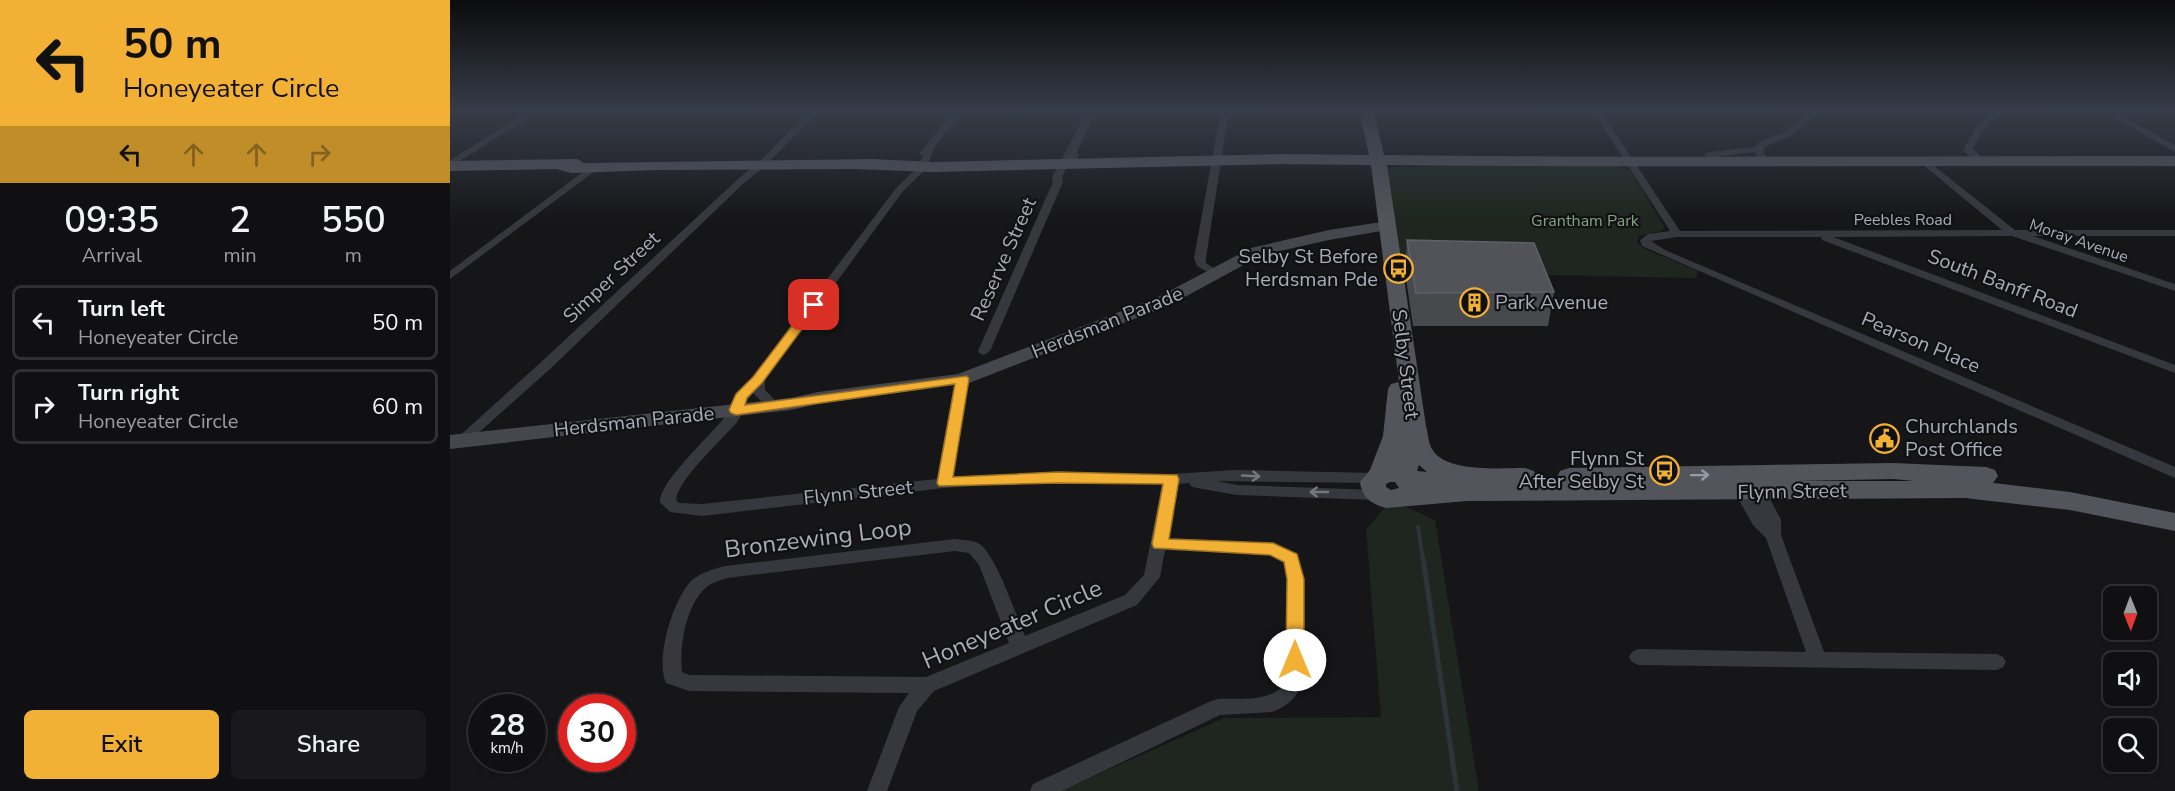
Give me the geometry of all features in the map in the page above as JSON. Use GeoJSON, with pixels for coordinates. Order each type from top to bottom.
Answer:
{"type":"FeatureCollection","features":[{"type":"Feature","properties":{"kind":"main road","name":"Selby Street"},"geometry":{"type":"LineString","coordinates":[[1367,147],[1371,162]]}},
{"type":"Feature","properties":{"kind":"main road","name":"Selby Street"},"geometry":{"type":"LineString","coordinates":[[1370,147],[1414,427],[1392,483]]}},
{"type":"Feature","properties":{"kind":"main road"},"geometry":{"type":"LineString","coordinates":[[562,166],[613,163],[657,165],[859,165],[921,162],[992,164],[1069,160],[1123,163],[1216,163],[1734,162],[1768,159],[1805,161],[2175,160]]}},
{"type":"Feature","properties":{"kind":"main road"},"geometry":{"type":"LineString","coordinates":[[450,165],[594,168],[657,165]]}},
{"type":"Feature","properties":{"kind":"main road","name":"Selby Street"},"geometry":{"type":"LineString","coordinates":[[1381,226],[1399,398],[1392,483]]}},
{"type":"Feature","properties":{"kind":"main road","name":"Herdsman Parade"},"geometry":{"type":"LineString","coordinates":[[464,437],[818,398],[962,379],[1164,301],[1250,255],[1268,248],[1381,226]]}},
{"type":"Feature","properties":{"kind":"main road","name":"Herdsman Parade"},"geometry":{"type":"LineString","coordinates":[[464,437],[699,414],[768,400],[818,398]]}},
{"type":"Feature","properties":{"kind":"main road"},"geometry":{"type":"LineString","coordinates":[[1414,427],[1422,454],[1435,467],[1453,473],[1525,477]]}},
{"type":"Feature","properties":{"kind":"main road"},"geometry":{"type":"LineString","coordinates":[[1859,472],[1876,481],[1918,490]]}},
{"type":"Feature","properties":{"kind":"main road","name":"Flynn Street"},"geometry":{"type":"LineString","coordinates":[[1392,483],[1467,492],[1746,483],[1859,472],[1940,472],[1993,477],[2133,499],[2175,509]]}},
{"type":"Feature","properties":{"kind":"main road","name":"Flynn Street"},"geometry":{"type":"LineString","coordinates":[[1392,483],[1468,484],[1505,482],[1525,477],[1918,490],[1965,489],[2089,504],[2175,522]]}},
{"type":"Feature","properties":{"kind":"street"},"geometry":{"type":"LineString","coordinates":[[450,159],[473,147]]}},
{"type":"Feature","properties":{"kind":"street"},"geometry":{"type":"LineString","coordinates":[[450,165],[478,147]]}},
{"type":"Feature","properties":{"kind":"street","name":"Simper Street"},"geometry":{"type":"LineString","coordinates":[[464,437],[507,400],[758,165],[772,155],[777,147]]}},
{"type":"Feature","properties":{"kind":"street","name":"Flynn Street"},"geometry":{"type":"LineString","coordinates":[[932,147],[758,380],[741,397],[732,419],[716,434],[668,496],[668,502],[675,508],[702,510],[944,483],[1058,477],[1172,479],[1237,490],[1392,483]]}},
{"type":"Feature","properties":{"kind":"street","name":"Reserve Street"},"geometry":{"type":"LineString","coordinates":[[984,351],[1058,182],[1064,177],[1075,147]]}},
{"type":"Feature","properties":{"kind":"street"},"geometry":{"type":"LineString","coordinates":[[1216,274],[1205,268],[1200,261],[1219,147]]}},
{"type":"Feature","properties":{"kind":"street"},"geometry":{"type":"LineString","coordinates":[[1620,147],[1677,234]]}},
{"type":"Feature","properties":{"kind":"street"},"geometry":{"type":"LineString","coordinates":[[1768,159],[1769,147]]}},
{"type":"Feature","properties":{"kind":"street"},"geometry":{"type":"LineString","coordinates":[[1768,159],[1770,147]]}},
{"type":"Feature","properties":{"kind":"street"},"geometry":{"type":"LineString","coordinates":[[1969,147],[1968,150],[1981,161]]}},
{"type":"Feature","properties":{"kind":"street"},"geometry":{"type":"LineString","coordinates":[[1708,155],[1768,159]]}},
{"type":"Feature","properties":{"kind":"street","name":"Moray Avenue"},"geometry":{"type":"LineString","coordinates":[[1924,161],[2012,233],[2175,288]]}},
{"type":"Feature","properties":{"kind":"street"},"geometry":{"type":"LineString","coordinates":[[450,276],[594,168]]}},
{"type":"Feature","properties":{"kind":"street","name":"Peebles Road"},"geometry":{"type":"LineString","coordinates":[[1652,248],[1646,244],[1646,238],[1677,234],[2175,233]]}},
{"type":"Feature","properties":{"kind":"street","name":"South Banff Road"},"geometry":{"type":"LineString","coordinates":[[1817,234],[2175,369]]}},
{"type":"Feature","properties":{"kind":"street","name":"Pearson Place"},"geometry":{"type":"LineString","coordinates":[[1652,248],[2175,473]]}},
{"type":"Feature","properties":{"kind":"street"},"geometry":{"type":"LineString","coordinates":[[944,483],[962,379]]}},
{"type":"Feature","properties":{"kind":"street"},"geometry":{"type":"LineString","coordinates":[[758,380],[758,391],[768,400]]}},
{"type":"Feature","properties":{"kind":"street"},"geometry":{"type":"LineString","coordinates":[[699,414],[711,422],[716,434]]}},
{"type":"Feature","properties":{"kind":"street","name":"Honeyeater Circle"},"geometry":{"type":"LineString","coordinates":[[877,791],[909,706],[927,685],[1131,600],[1152,577],[1172,479]]}},
{"type":"Feature","properties":{"kind":"street"},"geometry":{"type":"LineString","coordinates":[[1746,483],[1759,521],[1773,535],[1818,660]]}},
{"type":"Feature","properties":{"kind":"street"},"geometry":{"type":"LineString","coordinates":[[1040,791],[1218,707],[1272,704],[1291,691],[1295,680],[1296,579],[1291,558],[1273,549],[1160,544]]}},
{"type":"Feature","properties":{"kind":"street","name":"Bronzewing Loop"},"geometry":{"type":"LineString","coordinates":[[927,685],[689,683],[673,677],[670,664],[683,612],[691,593],[703,581],[725,572],[955,545],[974,548],[986,562],[1020,647]]}},
{"type":"Feature","properties":{"kind":"street"},"geometry":{"type":"LineString","coordinates":[[1638,657],[1997,662]]}},
{"type":"Feature","properties":{"kind":"green space","name":"Grantham Park"},"geometry":{"type":"Polygon","coordinates":[[[1614,165],[1630,170],[1665,228],[1639,236],[1637,242],[1643,248],[1698,271],[1696,278],[1398,272],[1388,170],[1391,167],[1614,165]]]}},
{"type":"Feature","properties":{"kind":"green space"},"geometry":{"type":"Polygon","coordinates":[[[1391,500],[1435,520],[1479,791],[1060,791],[1224,718],[1381,717],[1366,530],[1391,500]]]}},
{"type":"Feature","properties":{"kind":"building"},"geometry":{"type":"Polygon","coordinates":[[[1407,240],[1534,243],[1554,292],[1416,293],[1407,240]]]}},
{"type":"Feature","properties":{"kind":"waterway"},"geometry":{"type":"LineString","coordinates":[[1418,527],[1423,560]]}},
{"type":"Feature","properties":{"kind":"waterway"},"geometry":{"type":"LineString","coordinates":[[1423,558],[1457,791]]}},
{"type":"Feature","properties":{"kind":"place","name":"Selby St Before Herdsman Pde"},"geometry":{"type":"Point","coordinates":[1399,268]}},
{"type":"Feature","properties":{"kind":"place","name":"Park Avenue"},"geometry":{"type":"Point","coordinates":[1474,302]}},
{"type":"Feature","properties":{"kind":"place","name":"Churchlands Post Office"},"geometry":{"type":"Point","coordinates":[1884,438]}},
{"type":"Feature","properties":{"kind":"place","name":"Flynn St After Selby St"},"geometry":{"type":"Point","coordinates":[1665,470]}},
{"type":"Feature","properties":{"kind":"route"},"geometry":{"type":"LineString","coordinates":[[814,305],[758,380],[741,397],[736,410],[962,379],[944,483],[1058,477],[1172,479],[1160,544],[1273,549],[1291,558],[1296,579],[1295,660]]}}]}
